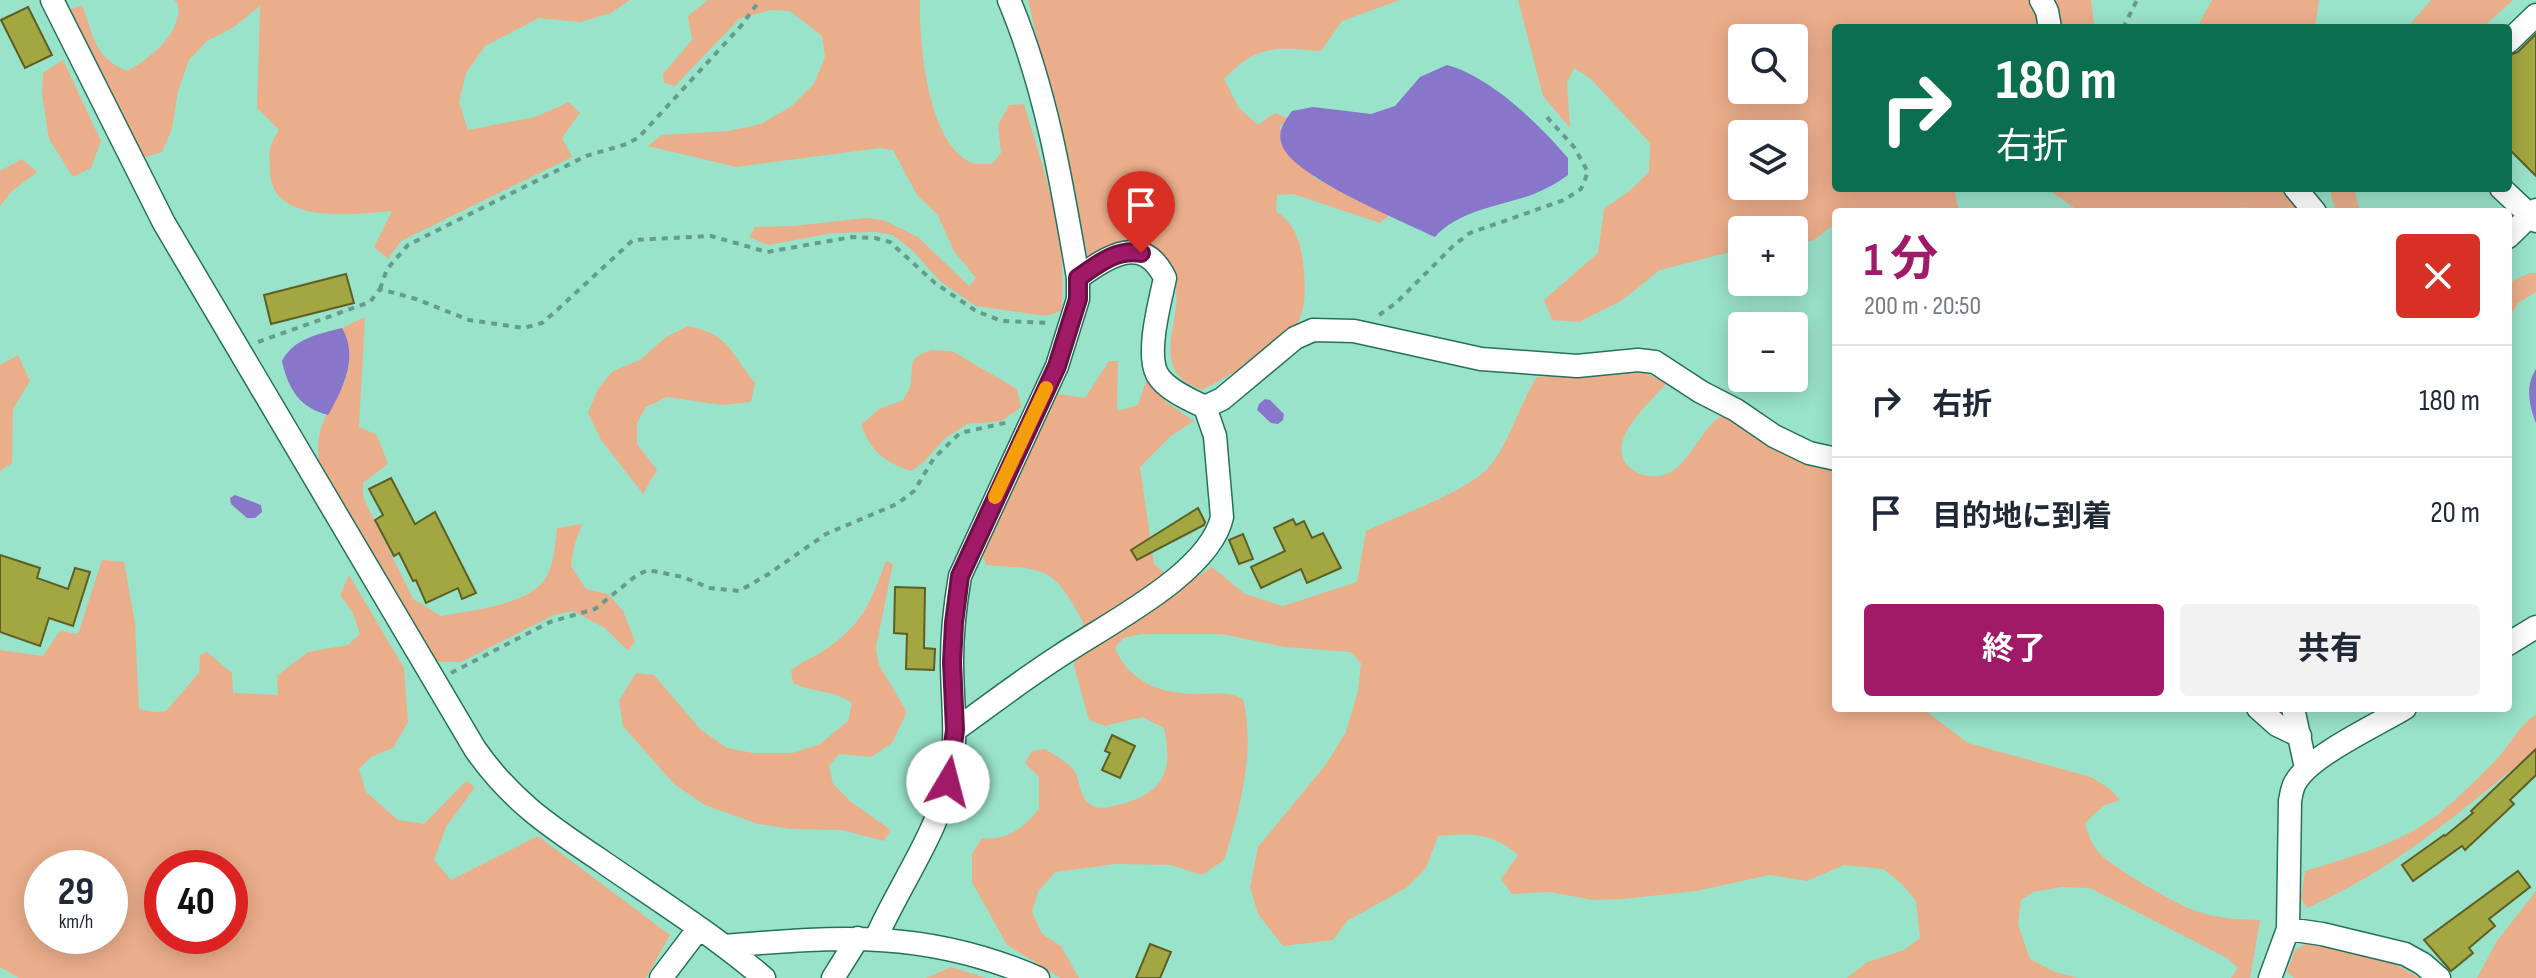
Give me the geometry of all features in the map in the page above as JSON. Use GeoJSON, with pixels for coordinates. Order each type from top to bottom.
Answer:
{"type":"FeatureCollection","features":[{"type":"Feature","properties":{"kind":"street"},"geometry":{"type":"LineString","coordinates":[[52,0],[164,223],[495,778],[535,816],[725,946],[764,978]]}},
{"type":"Feature","properties":{"kind":"street"},"geometry":{"type":"LineString","coordinates":[[833,978],[867,938],[944,800],[952,765],[955,730],[952,662],[960,576],[1057,366],[1078,299],[1078,278],[1051,138],[1031,63],[1009,0]]}},
{"type":"Feature","properties":{"kind":"street"},"geometry":{"type":"LineString","coordinates":[[2041,0],[2049,24]]}},
{"type":"Feature","properties":{"kind":"street"},"geometry":{"type":"LineString","coordinates":[[2512,38],[2536,15]]}},
{"type":"Feature","properties":{"kind":"street"},"geometry":{"type":"LineString","coordinates":[[2298,192],[2312,208]]}},
{"type":"Feature","properties":{"kind":"street"},"geometry":{"type":"LineString","coordinates":[[2506,192],[2534,216],[2512,234]]}},
{"type":"Feature","properties":{"kind":"street"},"geometry":{"type":"LineString","coordinates":[[955,730],[1059,656],[1173,582],[1208,547],[1220,527],[1222,517],[1215,436],[1205,407],[1173,389],[1158,374],[1153,347],[1165,278],[1160,268],[1141,253],[1128,251],[1099,262],[1078,278]]}},
{"type":"Feature","properties":{"kind":"street"},"geometry":{"type":"LineString","coordinates":[[1205,407],[1222,399],[1295,338],[1313,330],[1354,331],[1481,359],[1577,366],[1638,360],[1655,362],[1774,436],[1809,453],[1832,458]]}},
{"type":"Feature","properties":{"kind":"street"},"geometry":{"type":"LineString","coordinates":[[2512,642],[2536,627]]}},
{"type":"Feature","properties":{"kind":"street"},"geometry":{"type":"LineString","coordinates":[[2262,712],[2277,725],[2300,736]]}},
{"type":"Feature","properties":{"kind":"street"},"geometry":{"type":"LineString","coordinates":[[2294,712],[2306,768]]}},
{"type":"Feature","properties":{"kind":"street"},"geometry":{"type":"LineString","coordinates":[[2270,978],[2288,929],[2290,801],[2294,784],[2306,768],[2398,712]]}},
{"type":"Feature","properties":{"kind":"street"},"geometry":{"type":"LineString","coordinates":[[661,978],[699,928]]}},
{"type":"Feature","properties":{"kind":"street"},"geometry":{"type":"LineString","coordinates":[[2288,929],[2405,954],[2439,978]]}},
{"type":"Feature","properties":{"kind":"street"},"geometry":{"type":"LineString","coordinates":[[725,946],[867,938],[963,951],[1038,978]]}},
{"type":"Feature","properties":{"kind":"path"},"geometry":{"type":"LineString","coordinates":[[239,349],[370,302],[380,289],[387,269],[408,245],[586,156],[627,144],[639,137],[741,26],[760,0]]}},
{"type":"Feature","properties":{"kind":"path"},"geometry":{"type":"LineString","coordinates":[[2125,24],[2137,0]]}},
{"type":"Feature","properties":{"kind":"path"},"geometry":{"type":"LineString","coordinates":[[1354,331],[1396,303],[1470,233],[1564,200],[1581,189],[1588,172],[1584,161],[1545,115]]}},
{"type":"Feature","properties":{"kind":"path"},"geometry":{"type":"LineString","coordinates":[[380,289],[469,320],[524,328],[542,323],[633,240],[711,236],[767,252],[852,237],[875,238],[890,242],[935,283],[976,311],[1002,321],[1071,324]]}},
{"type":"Feature","properties":{"kind":"path"},"geometry":{"type":"LineString","coordinates":[[435,682],[550,622],[595,609],[637,575],[648,570],[666,572],[710,588],[739,591],[826,534],[897,504],[914,491],[934,458],[960,433],[1002,426],[1036,411]]}},
{"type":"Feature","properties":{"kind":"shaded area"},"geometry":{"type":"Polygon","coordinates":[[[174,0],[630,0],[611,13],[580,22],[539,18],[485,46],[466,73],[459,102],[468,130],[535,117],[569,102],[580,113],[562,138],[572,157],[401,241],[388,259],[374,247],[392,211],[318,213],[285,201],[274,189],[270,154],[279,130],[257,108],[260,6],[234,27],[207,41],[189,60],[178,91],[172,129],[162,152],[145,157],[135,148],[69,10],[82,5],[101,52],[127,71],[155,52],[170,34],[178,14],[178,4],[174,0]]]}},
{"type":"Feature","properties":{"kind":"shaded area"},"geometry":{"type":"Polygon","coordinates":[[[708,0],[920,0],[921,40],[928,88],[943,132],[954,149],[970,162],[992,164],[1001,153],[998,125],[1009,105],[1024,104],[1047,180],[1058,232],[1063,285],[1061,311],[1046,316],[976,306],[940,281],[913,251],[893,235],[833,233],[768,245],[749,237],[755,227],[865,218],[883,220],[918,237],[969,286],[976,278],[954,251],[937,214],[917,195],[893,150],[880,148],[736,167],[648,146],[662,135],[728,131],[761,124],[792,106],[814,84],[825,57],[822,36],[790,11],[772,10],[740,18],[675,86],[664,83],[663,74],[692,40],[688,16],[708,0]]]}},
{"type":"Feature","properties":{"kind":"shaded area"},"geometry":{"type":"Polygon","coordinates":[[[1028,0],[1400,0],[1342,21],[1321,51],[1268,50],[1247,59],[1224,79],[1239,108],[1258,125],[1275,113],[1287,118],[1280,128],[1315,178],[1390,215],[1380,223],[1293,194],[1277,195],[1276,211],[1292,227],[1302,255],[1305,290],[1300,318],[1294,328],[1271,348],[1202,390],[1183,379],[1173,366],[1170,350],[1177,298],[1174,281],[1165,265],[1150,255],[1119,244],[1088,257],[1028,0]]]}},
{"type":"Feature","properties":{"kind":"shaded area"},"geometry":{"type":"Polygon","coordinates":[[[1518,0],[2091,0],[2094,24],[1832,24],[1832,192],[1955,192],[1958,208],[1832,208],[1832,226],[1808,242],[1808,216],[1728,216],[1728,253],[1660,270],[1621,301],[1579,322],[1552,320],[1544,300],[1598,253],[1604,209],[1649,172],[1650,143],[1590,78],[1574,68],[1567,82],[1570,128],[1543,96],[1518,0]]]}},
{"type":"Feature","properties":{"kind":"shaded area"},"geometry":{"type":"Polygon","coordinates":[[[2212,0],[2319,0],[2316,24],[2199,24],[2212,0]]]}},
{"type":"Feature","properties":{"kind":"shaded area"},"geometry":{"type":"Polygon","coordinates":[[[2431,0],[2513,0],[2486,24],[2410,24],[2431,0]]]}},
{"type":"Feature","properties":{"kind":"shaded area"},"geometry":{"type":"Polygon","coordinates":[[[63,60],[101,141],[91,168],[73,177],[49,139],[42,94],[43,73],[63,60]]]}},
{"type":"Feature","properties":{"kind":"shaded area"},"geometry":{"type":"Polygon","coordinates":[[[1447,65],[1480,80],[1529,117],[1568,158],[1568,175],[1534,194],[1468,215],[1435,237],[1326,184],[1290,157],[1282,145],[1281,131],[1292,111],[1313,107],[1371,114],[1395,106],[1420,77],[1447,65]]]}},
{"type":"Feature","properties":{"kind":"shaded area"},"geometry":{"type":"Polygon","coordinates":[[[22,159],[37,172],[12,191],[0,206],[0,171],[22,159]]]}},
{"type":"Feature","properties":{"kind":"shaded area"},"geometry":{"type":"Polygon","coordinates":[[[2052,192],[2288,192],[2303,208],[2246,207],[2074,208],[2052,192]]]}},
{"type":"Feature","properties":{"kind":"shaded area"},"geometry":{"type":"Polygon","coordinates":[[[2331,192],[2355,192],[2359,208],[2335,208],[2331,192]]]}},
{"type":"Feature","properties":{"kind":"shaded area"},"geometry":{"type":"Polygon","coordinates":[[[2536,273],[2536,292],[2518,303],[2512,313],[2512,282],[2536,273]]]}},
{"type":"Feature","properties":{"kind":"shaded area"},"geometry":{"type":"Polygon","coordinates":[[[365,317],[359,427],[377,435],[388,464],[363,483],[363,497],[413,599],[441,616],[517,599],[538,587],[547,575],[553,559],[557,528],[582,524],[571,566],[586,589],[608,594],[623,611],[635,641],[628,651],[605,628],[573,611],[554,615],[461,662],[435,662],[321,473],[319,434],[347,375],[346,340],[342,328],[365,317]]]}},
{"type":"Feature","properties":{"kind":"shaded area"},"geometry":{"type":"Polygon","coordinates":[[[688,326],[713,334],[728,347],[755,383],[751,402],[722,405],[667,397],[646,407],[637,423],[637,444],[657,470],[643,494],[601,440],[588,413],[598,389],[613,371],[640,360],[666,337],[688,326]]]}},
{"type":"Feature","properties":{"kind":"shaded area"},"geometry":{"type":"Polygon","coordinates":[[[342,328],[347,339],[349,361],[344,384],[328,415],[310,408],[297,396],[282,361],[300,342],[342,328]]]}},
{"type":"Feature","properties":{"kind":"shaded area"},"geometry":{"type":"Polygon","coordinates":[[[931,350],[952,351],[1017,389],[1021,407],[1002,421],[967,424],[944,439],[923,463],[911,471],[893,464],[880,454],[869,442],[861,425],[879,409],[903,400],[910,386],[914,361],[931,350]]]}},
{"type":"Feature","properties":{"kind":"shaded area"},"geometry":{"type":"Polygon","coordinates":[[[18,355],[30,381],[13,409],[12,463],[0,471],[0,365],[18,355]]]}},
{"type":"Feature","properties":{"kind":"shaded area"},"geometry":{"type":"Polygon","coordinates":[[[1109,361],[1118,361],[1117,411],[1138,405],[1146,381],[1153,383],[1166,402],[1194,421],[1171,436],[1140,467],[1154,564],[1182,587],[1212,567],[1245,594],[1283,606],[1357,582],[1366,531],[1462,487],[1487,469],[1502,449],[1537,377],[1643,372],[1667,383],[1634,419],[1622,443],[1625,462],[1638,473],[1657,476],[1674,470],[1710,426],[1724,414],[1832,467],[1832,712],[1927,712],[1968,743],[2091,777],[2110,789],[2120,800],[2103,806],[2085,823],[2096,849],[2134,878],[2189,908],[2221,917],[2260,920],[2250,978],[2231,978],[2238,968],[2227,958],[2090,888],[2061,887],[2033,892],[2021,900],[2018,924],[2030,959],[2055,972],[2078,978],[1847,978],[1867,962],[1904,950],[1920,938],[1916,901],[1902,884],[1883,869],[1844,865],[1807,881],[1770,875],[1696,891],[1623,899],[1594,900],[1549,892],[1512,894],[1501,879],[1518,855],[1490,838],[1471,835],[1438,836],[1426,868],[1406,888],[1347,921],[1333,940],[1283,946],[1258,914],[1250,887],[1258,847],[1327,763],[1346,732],[1358,691],[1361,663],[1351,652],[1285,647],[1221,634],[1142,634],[1124,638],[1115,647],[1127,668],[1136,676],[1168,691],[1224,694],[1243,699],[1247,719],[1247,760],[1236,821],[1224,860],[1202,875],[1171,865],[1116,864],[1055,872],[1038,892],[1032,912],[1042,934],[1061,946],[1079,978],[1060,978],[1007,945],[972,882],[972,854],[982,838],[1014,832],[1039,809],[1039,777],[1025,763],[1032,751],[1045,749],[1066,762],[1075,772],[1087,801],[1099,808],[1122,804],[1148,793],[1162,777],[1167,756],[1164,728],[1142,717],[1105,726],[1089,720],[1074,666],[1083,622],[1055,580],[1035,570],[986,565],[982,552],[1058,394],[1085,398],[1109,361]]]}},
{"type":"Feature","properties":{"kind":"shaded area"},"geometry":{"type":"Polygon","coordinates":[[[2536,369],[2536,423],[2529,396],[2530,382],[2536,369]]]}},
{"type":"Feature","properties":{"kind":"shaded area"},"geometry":{"type":"Polygon","coordinates":[[[1265,399],[1284,414],[1278,424],[1271,423],[1257,410],[1265,399]]]}},
{"type":"Feature","properties":{"kind":"shaded area"},"geometry":{"type":"Polygon","coordinates":[[[235,495],[261,505],[262,512],[255,518],[247,518],[231,504],[230,498],[235,495]]]}},
{"type":"Feature","properties":{"kind":"shaded area"},"geometry":{"type":"Polygon","coordinates":[[[102,560],[124,562],[135,623],[139,709],[166,711],[199,673],[200,655],[207,652],[232,673],[233,693],[278,695],[277,676],[308,652],[348,645],[360,634],[353,613],[340,595],[349,575],[404,668],[408,722],[393,748],[371,757],[359,769],[366,792],[398,820],[424,824],[466,781],[475,787],[446,827],[434,860],[451,880],[538,836],[670,935],[646,978],[19,978],[0,967],[0,650],[43,656],[60,631],[78,634],[102,560]]]}},
{"type":"Feature","properties":{"kind":"shaded area"},"geometry":{"type":"Polygon","coordinates":[[[886,561],[893,564],[876,647],[879,665],[907,712],[892,743],[871,757],[839,754],[829,766],[833,784],[851,802],[891,830],[884,841],[842,830],[791,829],[758,824],[705,805],[674,784],[623,726],[619,701],[636,673],[654,675],[701,730],[727,748],[753,753],[792,753],[820,744],[848,721],[852,703],[793,683],[791,670],[837,641],[856,622],[870,601],[886,561]]]}},
{"type":"Feature","properties":{"kind":"shaded area"},"geometry":{"type":"Polygon","coordinates":[[[2536,715],[2536,750],[2399,857],[2307,908],[2301,898],[2305,871],[2376,848],[2426,823],[2479,777],[2536,715]]]}},
{"type":"Feature","properties":{"kind":"shaded area"},"geometry":{"type":"Polygon","coordinates":[[[2536,891],[2536,978],[2477,978],[2497,941],[2536,891]]]}},
{"type":"Feature","properties":{"kind":"shaded area"},"geometry":{"type":"Polygon","coordinates":[[[2313,940],[2386,959],[2420,978],[2294,978],[2287,971],[2295,950],[2313,940]]]}},
{"type":"Feature","properties":{"kind":"shaded area"},"geometry":{"type":"Polygon","coordinates":[[[951,967],[986,978],[926,978],[951,967]]]}},
{"type":"Feature","properties":{"kind":"building"},"geometry":{"type":"Polygon","coordinates":[[[28,7],[52,55],[25,68],[1,20],[28,7]]]}},
{"type":"Feature","properties":{"kind":"building"},"geometry":{"type":"Polygon","coordinates":[[[2536,34],[2536,176],[2512,152],[2512,54],[2536,34]]]}},
{"type":"Feature","properties":{"kind":"building"},"geometry":{"type":"Polygon","coordinates":[[[346,274],[354,303],[271,324],[264,295],[346,274]]]}},
{"type":"Feature","properties":{"kind":"building"},"geometry":{"type":"Polygon","coordinates":[[[391,478],[415,524],[435,512],[476,593],[462,599],[458,588],[426,603],[416,580],[413,581],[399,553],[394,556],[375,520],[383,515],[369,489],[391,478]]]}},
{"type":"Feature","properties":{"kind":"building"},"geometry":{"type":"Polygon","coordinates":[[[1198,508],[1204,525],[1137,560],[1131,550],[1198,508]]]}},
{"type":"Feature","properties":{"kind":"building"},"geometry":{"type":"Polygon","coordinates":[[[1293,519],[1296,525],[1304,521],[1312,538],[1323,533],[1341,568],[1307,583],[1301,569],[1261,588],[1251,567],[1285,551],[1274,528],[1293,519]]]}},
{"type":"Feature","properties":{"kind":"building"},"geometry":{"type":"Polygon","coordinates":[[[1243,534],[1253,559],[1239,564],[1229,540],[1243,534]]]}},
{"type":"Feature","properties":{"kind":"building"},"geometry":{"type":"Polygon","coordinates":[[[0,555],[40,568],[37,578],[68,589],[75,568],[90,572],[73,626],[49,618],[40,646],[0,632],[0,555]]]}},
{"type":"Feature","properties":{"kind":"building"},"geometry":{"type":"Polygon","coordinates":[[[895,587],[925,588],[924,648],[935,649],[934,670],[906,669],[907,634],[894,633],[895,587]]]}},
{"type":"Feature","properties":{"kind":"building"},"geometry":{"type":"Polygon","coordinates":[[[1112,735],[1135,746],[1120,778],[1102,770],[1110,753],[1105,751],[1112,735]]]}},
{"type":"Feature","properties":{"kind":"building"},"geometry":{"type":"Polygon","coordinates":[[[2536,749],[2536,775],[2510,800],[2514,804],[2465,850],[2462,846],[2413,881],[2402,865],[2473,813],[2471,811],[2536,749]]]}},
{"type":"Feature","properties":{"kind":"building"},"geometry":{"type":"Polygon","coordinates":[[[2518,871],[2530,887],[2489,919],[2495,926],[2469,948],[2473,953],[2451,971],[2424,940],[2518,871]]]}},
{"type":"Feature","properties":{"kind":"building"},"geometry":{"type":"Polygon","coordinates":[[[1150,944],[1171,952],[1160,978],[1136,978],[1150,944]]]}},
{"type":"Feature","properties":{"kind":"slow traffic"},"geometry":{"type":"LineString","coordinates":[[995,497],[1046,388]]}},
{"type":"Feature","properties":{"kind":"route"},"geometry":{"type":"LineString","coordinates":[[948,782],[955,730],[952,662],[960,576],[1057,366],[1078,299],[1078,278],[1099,262],[1128,251],[1141,253]]}}]}
